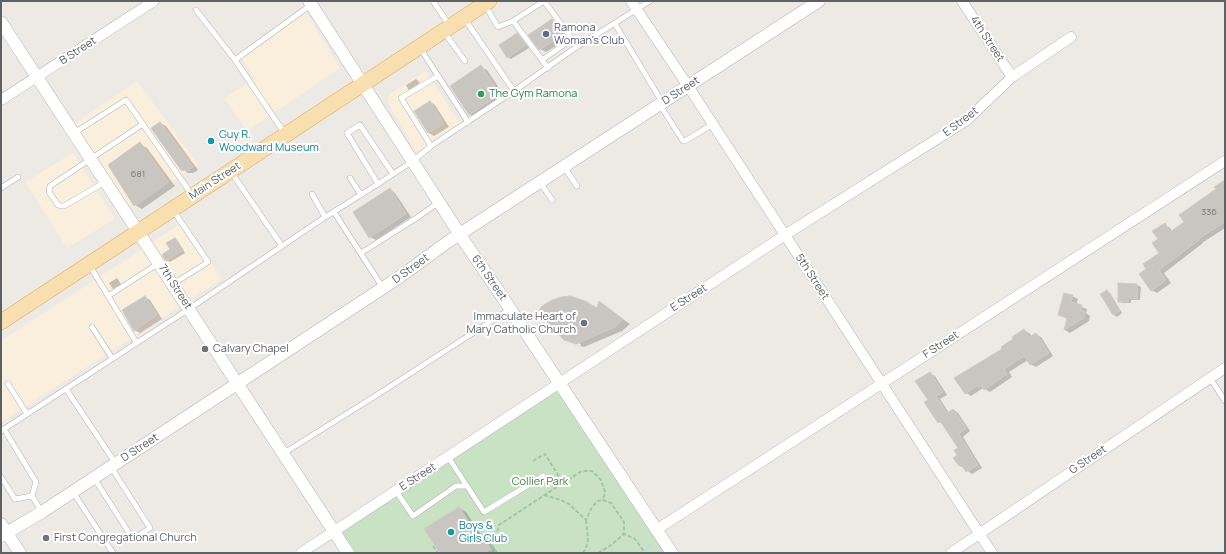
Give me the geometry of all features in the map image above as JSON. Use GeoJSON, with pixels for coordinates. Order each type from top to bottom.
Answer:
{"type":"FeatureCollection","features":[{"type":"Feature","properties":{"kind":"main road","name":"Main Street"},"geometry":{"type":"LineString","coordinates":[[1,322],[487,2]]}},
{"type":"Feature","properties":{"kind":"street","name":"B Street"},"geometry":{"type":"LineString","coordinates":[[1,100],[141,7],[154,1]]}},
{"type":"Feature","properties":{"kind":"street","name":"5th Street"},"geometry":{"type":"LineString","coordinates":[[631,1],[713,124],[992,553]]}},
{"type":"Feature","properties":{"kind":"street","name":"D Street"},"geometry":{"type":"LineString","coordinates":[[3,530],[42,512],[73,492],[383,288],[460,234],[819,1]]}},
{"type":"Feature","properties":{"kind":"street","name":"4th Street"},"geometry":{"type":"LineString","coordinates":[[962,1],[1012,77]]}},
{"type":"Feature","properties":{"kind":"street","name":"6th Street"},"geometry":{"type":"LineString","coordinates":[[312,2],[439,202],[672,553]]}},
{"type":"Feature","properties":{"kind":"street","name":"7th Street"},"geometry":{"type":"LineString","coordinates":[[1,22],[348,553]]}},
{"type":"Feature","properties":{"kind":"street","name":"E Street"},"geometry":{"type":"LineString","coordinates":[[301,553],[785,235],[966,120],[1012,77],[1072,37]]}},
{"type":"Feature","properties":{"kind":"street","name":"F Street"},"geometry":{"type":"LineString","coordinates":[[656,530],[1225,161]]}},
{"type":"Feature","properties":{"kind":"street","name":"G Street"},"geometry":{"type":"LineString","coordinates":[[951,553],[1225,368]]}},
{"type":"Feature","properties":{"kind":"street"},"geometry":{"type":"LineString","coordinates":[[3,530],[20,553]]}},
{"type":"Feature","properties":{"kind":"lane"},"geometry":{"type":"LineString","coordinates":[[433,1],[465,61]]}},
{"type":"Feature","properties":{"kind":"lane"},"geometry":{"type":"LineString","coordinates":[[487,2],[498,27],[514,21],[544,1],[572,39],[542,60]]}},
{"type":"Feature","properties":{"kind":"lane"},"geometry":{"type":"LineString","coordinates":[[42,512],[32,496],[36,482],[2,430],[189,309],[325,217],[413,161],[431,146],[548,68],[572,50],[650,1]]}},
{"type":"Feature","properties":{"kind":"lane"},"geometry":{"type":"LineString","coordinates":[[235,60],[312,2]]}},
{"type":"Feature","properties":{"kind":"lane"},"geometry":{"type":"LineString","coordinates":[[196,10],[235,60],[286,134]]}},
{"type":"Feature","properties":{"kind":"lane"},"geometry":{"type":"LineString","coordinates":[[464,18],[514,91]]}},
{"type":"Feature","properties":{"kind":"lane"},"geometry":{"type":"LineString","coordinates":[[514,21],[548,68]]}},
{"type":"Feature","properties":{"kind":"lane"},"geometry":{"type":"LineString","coordinates":[[615,24],[683,141],[713,124]]}},
{"type":"Feature","properties":{"kind":"lane"},"geometry":{"type":"LineString","coordinates":[[419,47],[468,122]]}},
{"type":"Feature","properties":{"kind":"lane"},"geometry":{"type":"LineString","coordinates":[[431,146],[401,98],[438,76]]}},
{"type":"Feature","properties":{"kind":"lane"},"geometry":{"type":"LineString","coordinates":[[74,134],[126,100],[192,196]]}},
{"type":"Feature","properties":{"kind":"lane"},"geometry":{"type":"LineString","coordinates":[[106,181],[64,206],[58,205],[49,192],[50,186],[143,124]]}},
{"type":"Feature","properties":{"kind":"lane"},"geometry":{"type":"LineString","coordinates":[[378,184],[347,133],[360,125],[393,174]]}},
{"type":"Feature","properties":{"kind":"lane"},"geometry":{"type":"LineString","coordinates":[[564,167],[577,186]]}},
{"type":"Feature","properties":{"kind":"lane"},"geometry":{"type":"LineString","coordinates":[[230,171],[282,246]]}},
{"type":"Feature","properties":{"kind":"lane"},"geometry":{"type":"LineString","coordinates":[[2,186],[18,177]]}},
{"type":"Feature","properties":{"kind":"lane"},"geometry":{"type":"LineString","coordinates":[[350,178],[361,194]]}},
{"type":"Feature","properties":{"kind":"lane"},"geometry":{"type":"LineString","coordinates":[[540,182],[552,200]]}},
{"type":"Feature","properties":{"kind":"lane"},"geometry":{"type":"LineString","coordinates":[[312,194],[325,217]]}},
{"type":"Feature","properties":{"kind":"lane"},"geometry":{"type":"LineString","coordinates":[[361,253],[439,202]]}},
{"type":"Feature","properties":{"kind":"lane"},"geometry":{"type":"LineString","coordinates":[[172,209],[208,262],[173,284]]}},
{"type":"Feature","properties":{"kind":"lane"},"geometry":{"type":"LineString","coordinates":[[334,212],[383,288]]}},
{"type":"Feature","properties":{"kind":"lane"},"geometry":{"type":"LineString","coordinates":[[108,296],[159,263]]}},
{"type":"Feature","properties":{"kind":"lane"},"geometry":{"type":"LineString","coordinates":[[88,264],[136,342]]}},
{"type":"Feature","properties":{"kind":"lane"},"geometry":{"type":"LineString","coordinates":[[283,453],[511,309]]}},
{"type":"Feature","properties":{"kind":"lane"},"geometry":{"type":"LineString","coordinates":[[92,327],[112,358]]}},
{"type":"Feature","properties":{"kind":"lane"},"geometry":{"type":"LineString","coordinates":[[1210,378],[1225,401]]}},
{"type":"Feature","properties":{"kind":"lane"},"geometry":{"type":"LineString","coordinates":[[8,384],[27,414]]}},
{"type":"Feature","properties":{"kind":"lane"},"geometry":{"type":"LineString","coordinates":[[66,389],[150,528],[133,539],[94,478]]}},
{"type":"Feature","properties":{"kind":"lane"},"geometry":{"type":"LineString","coordinates":[[448,457],[465,486],[484,512],[543,476]]}},
{"type":"Feature","properties":{"kind":"lane"},"geometry":{"type":"LineString","coordinates":[[1,477],[15,499],[32,496]]}},
{"type":"Feature","properties":{"kind":"lane"},"geometry":{"type":"LineString","coordinates":[[396,491],[413,516],[456,486],[465,486]]}},
{"type":"Feature","properties":{"kind":"lane"},"geometry":{"type":"LineString","coordinates":[[73,492],[113,553]]}},
{"type":"Feature","properties":{"kind":"path"},"geometry":{"type":"LineString","coordinates":[[533,461],[545,454],[563,483]]}},
{"type":"Feature","properties":{"kind":"path"},"geometry":{"type":"LineString","coordinates":[[497,553],[487,538],[498,530],[499,525],[582,471],[592,471],[600,480],[605,492],[602,500]]}},
{"type":"Feature","properties":{"kind":"path"},"geometry":{"type":"LineString","coordinates":[[544,495],[570,504],[586,520]]}},
{"type":"Feature","properties":{"kind":"path"},"geometry":{"type":"LineString","coordinates":[[583,553],[588,540],[586,520],[592,507],[598,501],[602,500],[611,503],[624,522],[624,534],[610,546],[598,553]]}},
{"type":"Feature","properties":{"kind":"path"},"geometry":{"type":"LineString","coordinates":[[624,534],[635,539],[645,553]]}},
{"type":"Feature","properties":{"kind":"path"},"geometry":{"type":"LineString","coordinates":[[433,546],[438,553]]}},
{"type":"Feature","properties":{"kind":"path"},"geometry":{"type":"LineString","coordinates":[[490,553],[493,547]]}},
{"type":"Feature","properties":{"kind":"shaded area"},"geometry":{"type":"Polygon","coordinates":[[[306,12],[340,68],[247,131],[224,98],[255,79],[241,58],[306,12]]]}},
{"type":"Feature","properties":{"kind":"shaded area"},"geometry":{"type":"Polygon","coordinates":[[[426,71],[460,124],[416,152],[388,103],[388,97],[391,93],[426,71]]]}},
{"type":"Feature","properties":{"kind":"shaded area"},"geometry":{"type":"Polygon","coordinates":[[[137,81],[198,164],[133,207],[130,206],[112,182],[75,123],[137,81]]]}},
{"type":"Feature","properties":{"kind":"shaded area"},"geometry":{"type":"Polygon","coordinates":[[[73,153],[113,216],[113,220],[67,248],[25,182],[73,153]]]}},
{"type":"Feature","properties":{"kind":"shaded area"},"geometry":{"type":"Polygon","coordinates":[[[185,221],[222,279],[1,423],[1,341],[185,221]]]}},
{"type":"Feature","properties":{"kind":"green space","name":"Collier Park"},"geometry":{"type":"Polygon","coordinates":[[[560,384],[671,553],[348,553],[335,532],[560,384]]]}},
{"type":"Feature","properties":{"kind":"building"},"geometry":{"type":"Polygon","coordinates":[[[552,19],[563,35],[539,50],[528,35],[552,19]]]}},
{"type":"Feature","properties":{"kind":"building"},"geometry":{"type":"Polygon","coordinates":[[[517,33],[526,45],[507,58],[499,45],[517,33]]]}},
{"type":"Feature","properties":{"kind":"building"},"geometry":{"type":"Polygon","coordinates":[[[481,65],[500,94],[469,115],[450,86],[481,65]]]}},
{"type":"Feature","properties":{"kind":"building"},"geometry":{"type":"Polygon","coordinates":[[[430,101],[444,124],[428,133],[414,111],[430,101]]]}},
{"type":"Feature","properties":{"kind":"building"},"geometry":{"type":"Polygon","coordinates":[[[160,122],[193,167],[188,171],[181,170],[151,128],[160,122]]]}},
{"type":"Feature","properties":{"kind":"building"},"geometry":{"type":"Polygon","coordinates":[[[140,142],[168,182],[134,206],[108,165],[140,142]]]}},
{"type":"Feature","properties":{"kind":"building"},"geometry":{"type":"Polygon","coordinates":[[[1225,180],[1225,222],[1198,239],[1199,240],[1159,270],[1166,280],[1151,291],[1139,274],[1146,269],[1143,264],[1159,253],[1152,243],[1158,239],[1152,231],[1165,223],[1170,232],[1184,222],[1179,215],[1216,189],[1214,187],[1225,180]]]}},
{"type":"Feature","properties":{"kind":"building"},"geometry":{"type":"Polygon","coordinates":[[[390,188],[406,214],[369,238],[353,212],[390,188]]]}},
{"type":"Feature","properties":{"kind":"building"},"geometry":{"type":"Polygon","coordinates":[[[175,238],[183,250],[166,261],[162,255],[170,249],[166,243],[175,238]]]}},
{"type":"Feature","properties":{"kind":"building"},"geometry":{"type":"Polygon","coordinates":[[[1118,283],[1137,284],[1137,299],[1128,298],[1128,302],[1118,302],[1118,283]]]}},
{"type":"Feature","properties":{"kind":"building"},"geometry":{"type":"Polygon","coordinates":[[[1107,290],[1120,311],[1113,315],[1100,294],[1107,290]]]}},
{"type":"Feature","properties":{"kind":"building"},"geometry":{"type":"Polygon","coordinates":[[[1064,293],[1073,295],[1071,302],[1082,305],[1081,311],[1085,312],[1084,318],[1064,330],[1067,318],[1058,315],[1064,293]]]}},
{"type":"Feature","properties":{"kind":"building"},"geometry":{"type":"Polygon","coordinates":[[[145,296],[157,315],[134,331],[122,310],[145,296]]]}},
{"type":"Feature","properties":{"kind":"building","name":"Immaculate Heart of Mary Catholic Church"},"geometry":{"type":"Polygon","coordinates":[[[570,296],[585,301],[597,308],[599,301],[623,319],[615,327],[576,344],[564,340],[538,312],[542,306],[552,300],[570,296]]]}},
{"type":"Feature","properties":{"kind":"building"},"geometry":{"type":"Polygon","coordinates":[[[1024,329],[1029,337],[1036,333],[1049,353],[1030,365],[1024,356],[1004,369],[1007,374],[984,390],[982,386],[979,387],[978,385],[965,394],[954,378],[1002,349],[1001,347],[1013,339],[1012,337],[1024,329]]]}},
{"type":"Feature","properties":{"kind":"building"},"geometry":{"type":"Polygon","coordinates":[[[930,372],[943,392],[936,396],[947,413],[953,409],[966,428],[959,434],[978,465],[966,472],[961,464],[959,466],[953,458],[957,455],[954,450],[958,448],[940,421],[938,423],[924,402],[928,400],[915,381],[930,372]]]}},
{"type":"Feature","properties":{"kind":"building","name":"Boys & Girls Club"},"geometry":{"type":"Polygon","coordinates":[[[459,507],[479,537],[482,535],[491,549],[485,553],[440,553],[424,529],[459,507]]]}},
{"type":"Feature","properties":{"kind":"place","name":"Ramona Woman's Club"},"geometry":{"type":"Point","coordinates":[546,34]}},
{"type":"Feature","properties":{"kind":"place","name":"The Gym Ramona"},"geometry":{"type":"Point","coordinates":[481,94]}},
{"type":"Feature","properties":{"kind":"place","name":"Guy R. Woodward Museum"},"geometry":{"type":"Point","coordinates":[211,141]}},
{"type":"Feature","properties":{"kind":"place","name":"Immaculate Heart of Mary Catholic Church"},"geometry":{"type":"Point","coordinates":[584,323]}},
{"type":"Feature","properties":{"kind":"place","name":"Calvary Chapel"},"geometry":{"type":"Point","coordinates":[205,349]}},
{"type":"Feature","properties":{"kind":"place","name":"Boys & Girls Club"},"geometry":{"type":"Point","coordinates":[451,532]}},
{"type":"Feature","properties":{"kind":"place","name":"First Congregational Church"},"geometry":{"type":"Point","coordinates":[46,538]}}]}
